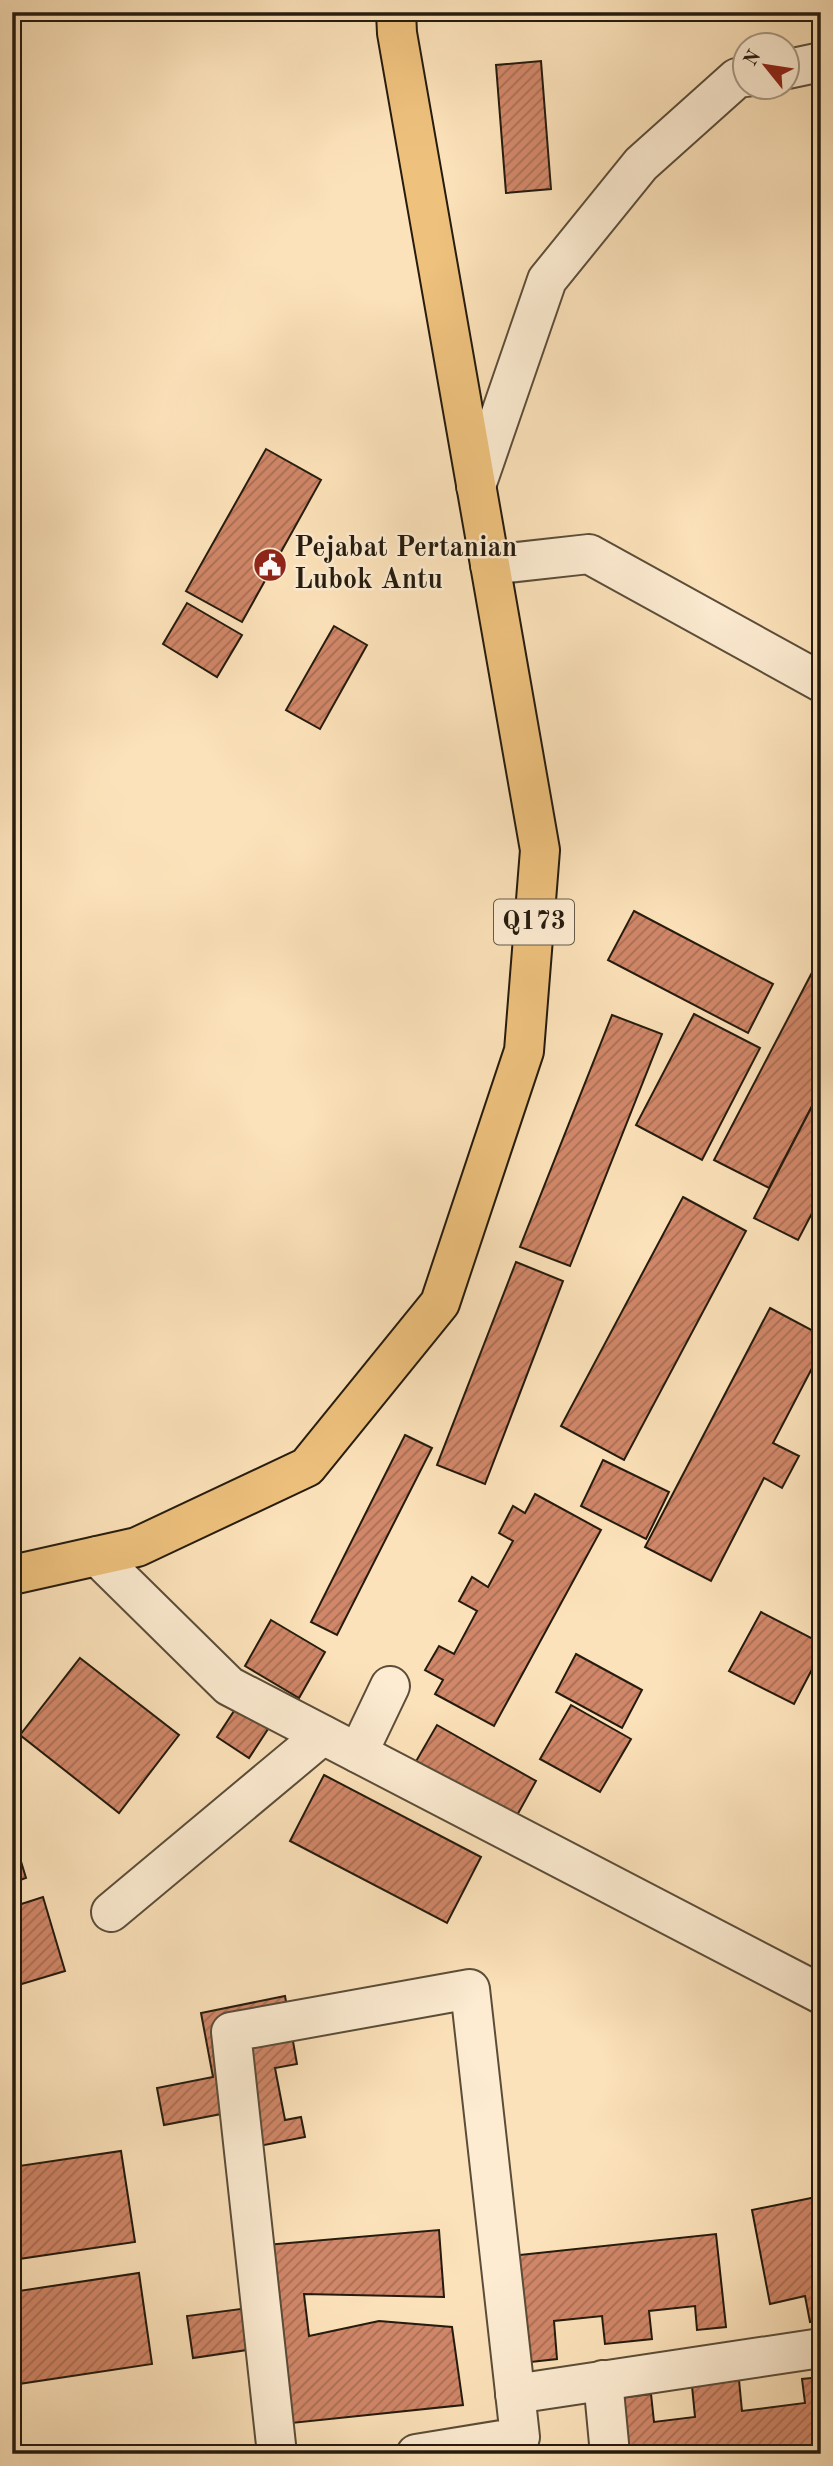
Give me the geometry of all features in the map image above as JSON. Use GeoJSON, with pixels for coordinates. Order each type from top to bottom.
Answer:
{"type":"FeatureCollection","features":[{"type":"Feature","properties":{"kind":"main road","name":"Q173"},"geometry":{"type":"LineString","coordinates":[[12,1575],[137,1547],[307,1467],[440,1303],[524,1051],[540,850],[397,33],[396,12]]}},
{"type":"Feature","properties":{"kind":"street"},"geometry":{"type":"LineString","coordinates":[[802,66],[821,62]]}},
{"type":"Feature","properties":{"kind":"street"},"geometry":{"type":"LineString","coordinates":[[476,486],[547,280],[641,164],[732,82]]}},
{"type":"Feature","properties":{"kind":"street"},"geometry":{"type":"LineString","coordinates":[[490,565],[589,554],[821,682]]}},
{"type":"Feature","properties":{"kind":"street"},"geometry":{"type":"LineString","coordinates":[[97,1556],[229,1686],[819,1989]]}},
{"type":"Feature","properties":{"kind":"street"},"geometry":{"type":"LineString","coordinates":[[358,1753],[390,1686]]}},
{"type":"Feature","properties":{"kind":"street"},"geometry":{"type":"LineString","coordinates":[[111,1912],[323,1735]]}},
{"type":"Feature","properties":{"kind":"street"},"geometry":{"type":"LineString","coordinates":[[277,2454],[231,2032],[470,1989],[520,2437],[416,2454]]}},
{"type":"Feature","properties":{"kind":"street"},"geometry":{"type":"LineString","coordinates":[[515,2393],[821,2348]]}},
{"type":"Feature","properties":{"kind":"street"},"geometry":{"type":"LineString","coordinates":[[603,2381],[610,2454]]}},
{"type":"Feature","properties":{"kind":"building"},"geometry":{"type":"Polygon","coordinates":[[[541,61],[551,189],[506,193],[496,65],[541,61]]]}},
{"type":"Feature","properties":{"kind":"building"},"geometry":{"type":"Polygon","coordinates":[[[266,449],[321,480],[242,622],[186,591],[266,449]]]}},
{"type":"Feature","properties":{"kind":"building"},"geometry":{"type":"Polygon","coordinates":[[[187,603],[242,635],[217,677],[163,644],[187,603]]]}},
{"type":"Feature","properties":{"kind":"building"},"geometry":{"type":"Polygon","coordinates":[[[334,626],[367,645],[320,729],[286,710],[334,626]]]}},
{"type":"Feature","properties":{"kind":"building"},"geometry":{"type":"Polygon","coordinates":[[[634,911],[773,984],[748,1033],[608,960],[634,911]]]}},
{"type":"Feature","properties":{"kind":"building"},"geometry":{"type":"Polygon","coordinates":[[[817,963],[821,964],[821,1089],[769,1188],[714,1160],[817,963]]]}},
{"type":"Feature","properties":{"kind":"building"},"geometry":{"type":"Polygon","coordinates":[[[694,1014],[760,1048],[702,1160],[636,1125],[694,1014]]]}},
{"type":"Feature","properties":{"kind":"building"},"geometry":{"type":"Polygon","coordinates":[[[612,1015],[662,1034],[570,1266],[520,1247],[612,1015]]]}},
{"type":"Feature","properties":{"kind":"building"},"geometry":{"type":"Polygon","coordinates":[[[821,1089],[821,1196],[798,1240],[754,1218],[821,1089]]]}},
{"type":"Feature","properties":{"kind":"building"},"geometry":{"type":"Polygon","coordinates":[[[683,1197],[746,1231],[624,1460],[561,1426],[683,1197]]]}},
{"type":"Feature","properties":{"kind":"building"},"geometry":{"type":"Polygon","coordinates":[[[516,1262],[563,1281],[485,1484],[437,1465],[516,1262]]]}},
{"type":"Feature","properties":{"kind":"building"},"geometry":{"type":"Polygon","coordinates":[[[770,1308],[821,1335],[821,1351],[773,1443],[799,1456],[782,1488],[764,1478],[711,1581],[645,1547],[770,1308]]]}},
{"type":"Feature","properties":{"kind":"building"},"geometry":{"type":"Polygon","coordinates":[[[405,1435],[432,1448],[337,1635],[311,1622],[405,1435]]]}},
{"type":"Feature","properties":{"kind":"building"},"geometry":{"type":"Polygon","coordinates":[[[603,1460],[669,1492],[646,1539],[581,1506],[603,1460]]]}},
{"type":"Feature","properties":{"kind":"building"},"geometry":{"type":"Polygon","coordinates":[[[535,1494],[601,1530],[494,1726],[435,1694],[443,1680],[425,1670],[439,1646],[454,1654],[477,1611],[459,1601],[472,1577],[488,1587],[513,1541],[499,1533],[513,1506],[525,1513],[535,1494]]]}},
{"type":"Feature","properties":{"kind":"building"},"geometry":{"type":"Polygon","coordinates":[[[761,1612],[821,1643],[821,1652],[794,1704],[729,1671],[761,1612]]]}},
{"type":"Feature","properties":{"kind":"building"},"geometry":{"type":"Polygon","coordinates":[[[271,1620],[325,1652],[299,1698],[245,1666],[271,1620]]]}},
{"type":"Feature","properties":{"kind":"building"},"geometry":{"type":"Polygon","coordinates":[[[576,1654],[642,1690],[622,1728],[556,1692],[576,1654]]]}},
{"type":"Feature","properties":{"kind":"building"},"geometry":{"type":"Polygon","coordinates":[[[80,1658],[179,1735],[119,1813],[20,1735],[80,1658]]]}},
{"type":"Feature","properties":{"kind":"building"},"geometry":{"type":"Polygon","coordinates":[[[571,1705],[631,1739],[600,1792],[540,1759],[571,1705]]]}},
{"type":"Feature","properties":{"kind":"building"},"geometry":{"type":"Polygon","coordinates":[[[236,1708],[268,1729],[249,1758],[217,1737],[236,1708]]]}},
{"type":"Feature","properties":{"kind":"building"},"geometry":{"type":"Polygon","coordinates":[[[437,1725],[536,1781],[515,1819],[415,1763],[437,1725]]]}},
{"type":"Feature","properties":{"kind":"building"},"geometry":{"type":"Polygon","coordinates":[[[324,1775],[481,1857],[447,1923],[290,1841],[324,1775]]]}},
{"type":"Feature","properties":{"kind":"building"},"geometry":{"type":"Polygon","coordinates":[[[12,1832],[26,1878],[12,1883],[12,1832]]]}},
{"type":"Feature","properties":{"kind":"building"},"geometry":{"type":"Polygon","coordinates":[[[43,1897],[65,1971],[12,1987],[12,1907],[43,1897]]]}},
{"type":"Feature","properties":{"kind":"building"},"geometry":{"type":"Polygon","coordinates":[[[285,1996],[297,2064],[275,2068],[285,2120],[301,2117],[305,2137],[244,2149],[237,2111],[164,2125],[157,2088],[213,2077],[201,2013],[285,1996]]]}},
{"type":"Feature","properties":{"kind":"building"},"geometry":{"type":"Polygon","coordinates":[[[121,2151],[135,2242],[12,2260],[12,2167],[121,2151]]]}},
{"type":"Feature","properties":{"kind":"building"},"geometry":{"type":"Polygon","coordinates":[[[821,2196],[821,2320],[810,2322],[805,2296],[770,2304],[752,2210],[821,2196]]]}},
{"type":"Feature","properties":{"kind":"building"},"geometry":{"type":"Polygon","coordinates":[[[439,2230],[444,2297],[304,2294],[309,2336],[379,2321],[452,2327],[463,2405],[263,2426],[254,2349],[193,2358],[187,2316],[249,2308],[241,2247],[439,2230]]]}},
{"type":"Feature","properties":{"kind":"building"},"geometry":{"type":"Polygon","coordinates":[[[716,2234],[726,2327],[697,2330],[695,2306],[649,2311],[652,2339],[605,2344],[602,2316],[554,2321],[557,2359],[513,2364],[501,2257],[716,2234]]]}},
{"type":"Feature","properties":{"kind":"building"},"geometry":{"type":"Polygon","coordinates":[[[139,2273],[152,2364],[12,2385],[12,2292],[139,2273]]]}},
{"type":"Feature","properties":{"kind":"building"},"geometry":{"type":"Polygon","coordinates":[[[821,2377],[821,2454],[618,2454],[612,2399],[651,2394],[654,2422],[695,2417],[692,2386],[739,2380],[742,2411],[805,2403],[802,2379],[821,2377]]]}},
{"type":"Feature","properties":{"kind":"place","name":"Pejabat Pertanian Lubok Antu"},"geometry":{"type":"Point","coordinates":[270,565]}}]}
